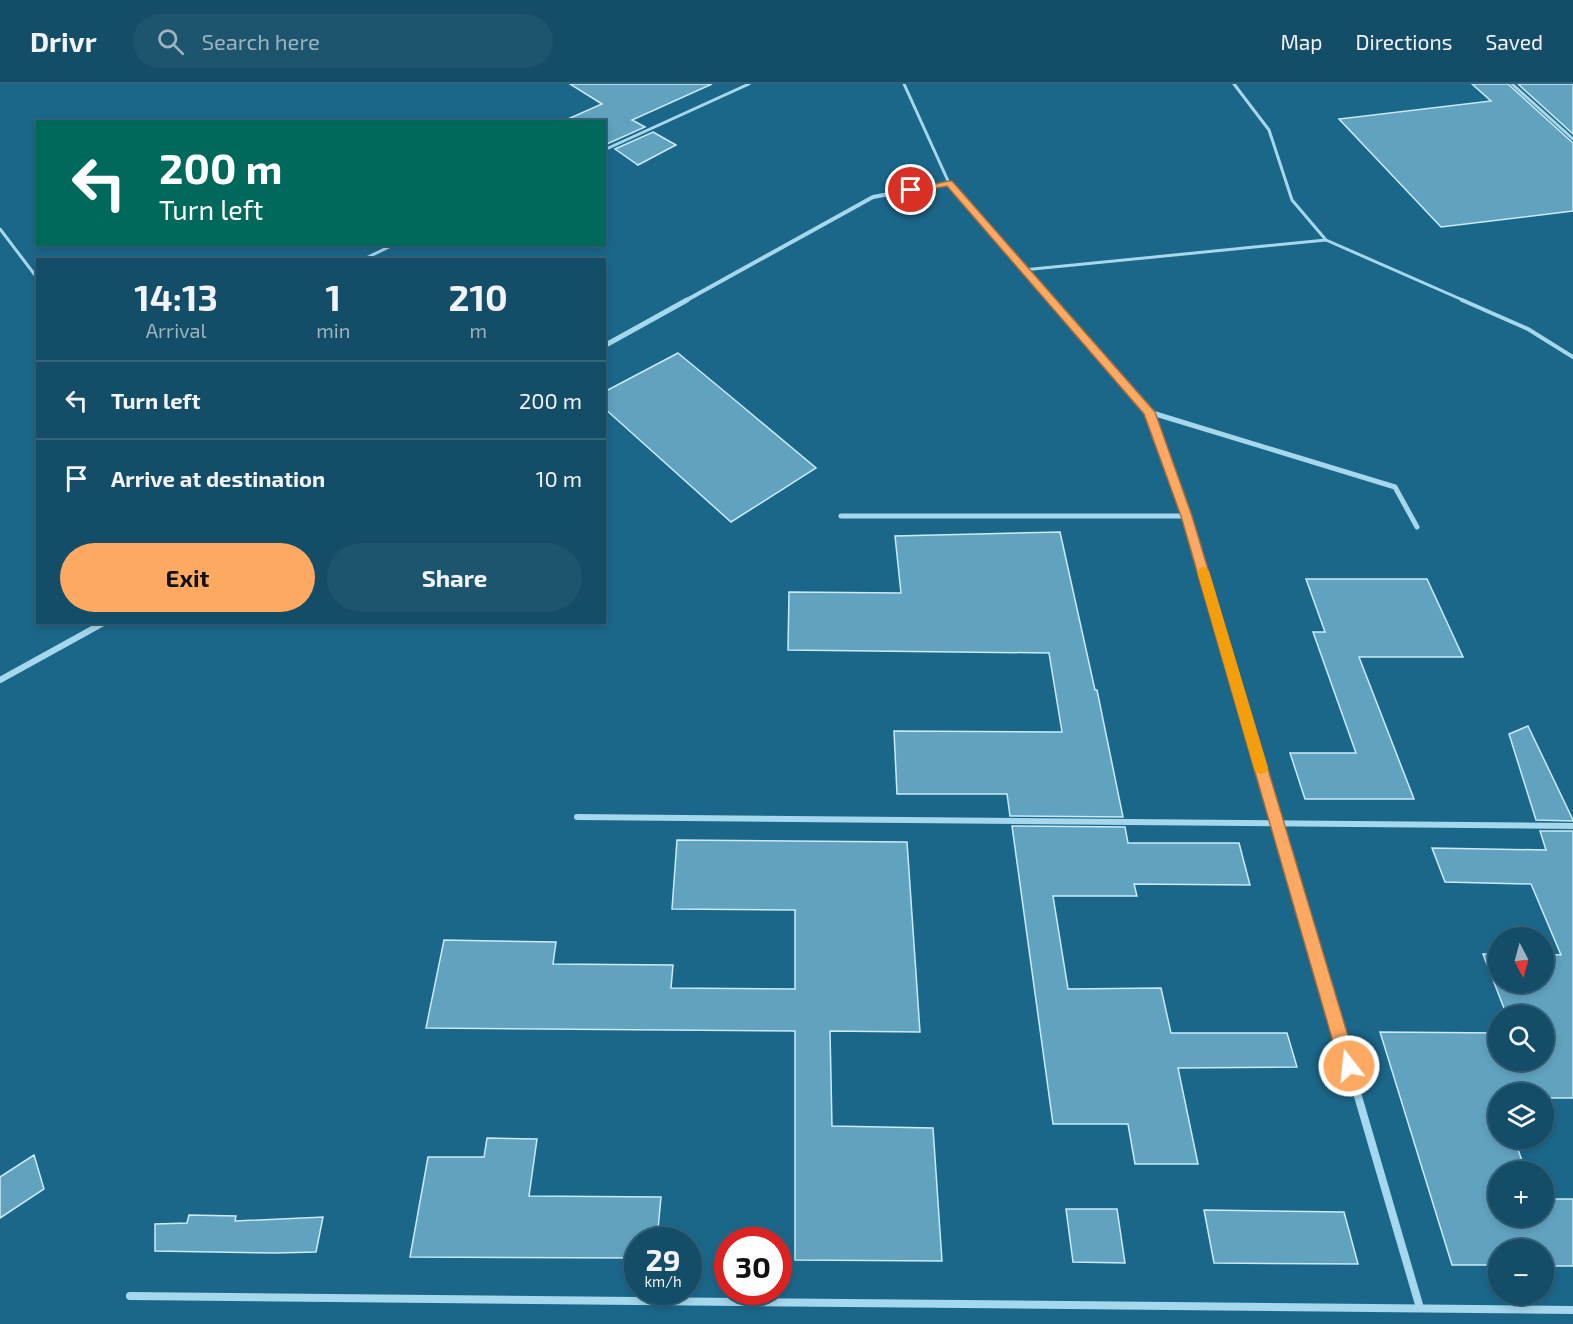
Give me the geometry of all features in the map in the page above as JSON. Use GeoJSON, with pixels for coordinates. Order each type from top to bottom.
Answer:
{"type":"FeatureCollection","features":[{"type":"Feature","properties":{"kind":"street"},"geometry":{"type":"LineString","coordinates":[[606,345],[873,197],[949,183],[1149,412],[1186,516],[1420,1308]]}},
{"type":"Feature","properties":{"kind":"street"},"geometry":{"type":"LineString","coordinates":[[1149,412],[1395,487],[1417,527]]}},
{"type":"Feature","properties":{"kind":"street"},"geometry":{"type":"LineString","coordinates":[[841,516],[1186,516]]}},
{"type":"Feature","properties":{"kind":"street"},"geometry":{"type":"LineString","coordinates":[[0,680],[101,624]]}},
{"type":"Feature","properties":{"kind":"street"},"geometry":{"type":"LineString","coordinates":[[577,817],[1573,826]]}},
{"type":"Feature","properties":{"kind":"street"},"geometry":{"type":"LineString","coordinates":[[130,1296],[1573,1310]]}},
{"type":"Feature","properties":{"kind":"lane"},"geometry":{"type":"LineString","coordinates":[[606,149],[749,84]]}},
{"type":"Feature","properties":{"kind":"lane"},"geometry":{"type":"LineString","coordinates":[[904,84],[949,183]]}},
{"type":"Feature","properties":{"kind":"lane"},"geometry":{"type":"LineString","coordinates":[[1234,84],[1269,130],[1292,201],[1326,240],[1528,329],[1573,357]]}},
{"type":"Feature","properties":{"kind":"lane"},"geometry":{"type":"LineString","coordinates":[[1512,84],[1573,139]]}},
{"type":"Feature","properties":{"kind":"lane"},"geometry":{"type":"LineString","coordinates":[[0,229],[36,276]]}},
{"type":"Feature","properties":{"kind":"lane"},"geometry":{"type":"LineString","coordinates":[[1023,270],[1326,240]]}},
{"type":"Feature","properties":{"kind":"lane"},"geometry":{"type":"LineString","coordinates":[[366,258],[391,246]]}},
{"type":"Feature","properties":{"kind":"building"},"geometry":{"type":"Polygon","coordinates":[[[570,84],[712,84],[632,120],[645,127],[607,144],[606,120],[568,119],[602,104],[570,84]]]}},
{"type":"Feature","properties":{"kind":"building"},"geometry":{"type":"Polygon","coordinates":[[[1472,84],[1508,84],[1573,143],[1573,211],[1441,227],[1339,119],[1491,101],[1472,84]]]}},
{"type":"Feature","properties":{"kind":"building"},"geometry":{"type":"Polygon","coordinates":[[[1518,84],[1573,84],[1573,134],[1518,84]]]}},
{"type":"Feature","properties":{"kind":"building"},"geometry":{"type":"Polygon","coordinates":[[[653,132],[676,145],[638,165],[615,149],[653,132]]]}},
{"type":"Feature","properties":{"kind":"building"},"geometry":{"type":"Polygon","coordinates":[[[678,353],[816,468],[731,522],[606,410],[606,391],[678,353]]]}},
{"type":"Feature","properties":{"kind":"building"},"geometry":{"type":"Polygon","coordinates":[[[1060,532],[1095,690],[1097,690],[1123,817],[1010,816],[1007,794],[897,794],[894,731],[1062,732],[1049,653],[788,650],[789,592],[901,593],[895,536],[1060,532]]]}},
{"type":"Feature","properties":{"kind":"building"},"geometry":{"type":"Polygon","coordinates":[[[1306,579],[1427,579],[1463,657],[1359,657],[1414,799],[1305,799],[1290,753],[1356,753],[1313,632],[1325,632],[1306,579]]]}},
{"type":"Feature","properties":{"kind":"building"},"geometry":{"type":"Polygon","coordinates":[[[1528,726],[1573,821],[1536,820],[1509,734],[1528,726]]]}},
{"type":"Feature","properties":{"kind":"building"},"geometry":{"type":"Polygon","coordinates":[[[1012,826],[1125,827],[1128,843],[1239,843],[1250,885],[1134,884],[1137,896],[1053,896],[1068,989],[1161,988],[1171,1033],[1287,1033],[1297,1067],[1178,1068],[1198,1164],[1135,1164],[1128,1124],[1053,1124],[1012,826]]]}},
{"type":"Feature","properties":{"kind":"building"},"geometry":{"type":"Polygon","coordinates":[[[1540,831],[1573,831],[1573,1098],[1554,1098],[1554,1083],[1488,1083],[1488,1149],[1518,1149],[1522,1161],[1488,1161],[1488,1227],[1554,1227],[1554,1199],[1573,1199],[1573,1266],[1554,1266],[1554,1239],[1488,1239],[1488,1265],[1452,1265],[1380,1032],[1488,1033],[1488,1071],[1554,1071],[1554,1005],[1503,1005],[1498,993],[1554,993],[1554,955],[1561,955],[1554,938],[1554,927],[1549,927],[1531,884],[1445,882],[1432,848],[1546,850],[1540,831]]]}},
{"type":"Feature","properties":{"kind":"building"},"geometry":{"type":"Polygon","coordinates":[[[677,840],[907,842],[920,1032],[830,1031],[832,1126],[933,1128],[942,1261],[795,1260],[795,1031],[426,1028],[444,940],[556,942],[553,964],[673,965],[671,988],[795,989],[795,910],[672,909],[677,840]]]}},
{"type":"Feature","properties":{"kind":"building"},"geometry":{"type":"Polygon","coordinates":[[[1483,954],[1488,954],[1488,967],[1483,954]]]}},
{"type":"Feature","properties":{"kind":"building"},"geometry":{"type":"Polygon","coordinates":[[[487,1138],[537,1139],[529,1196],[661,1197],[658,1227],[624,1227],[624,1258],[410,1257],[428,1157],[484,1157],[487,1138]]]}},
{"type":"Feature","properties":{"kind":"building"},"geometry":{"type":"Polygon","coordinates":[[[34,1155],[44,1189],[0,1218],[0,1177],[34,1155]]]}},
{"type":"Feature","properties":{"kind":"building"},"geometry":{"type":"Polygon","coordinates":[[[1066,1209],[1117,1209],[1125,1263],[1073,1262],[1066,1209]]]}},
{"type":"Feature","properties":{"kind":"building"},"geometry":{"type":"Polygon","coordinates":[[[1204,1210],[1344,1212],[1358,1264],[1214,1263],[1204,1210]]]}},
{"type":"Feature","properties":{"kind":"building"},"geometry":{"type":"Polygon","coordinates":[[[189,1215],[236,1216],[235,1221],[323,1217],[316,1252],[155,1251],[155,1224],[187,1223],[189,1215]]]}},
{"type":"Feature","properties":{"kind":"slow traffic"},"geometry":{"type":"LineString","coordinates":[[1203,571],[1261,768]]}},
{"type":"Feature","properties":{"kind":"route"},"geometry":{"type":"LineString","coordinates":[[911,190],[949,183],[1149,412],[1186,516],[1349,1066]]}}]}
